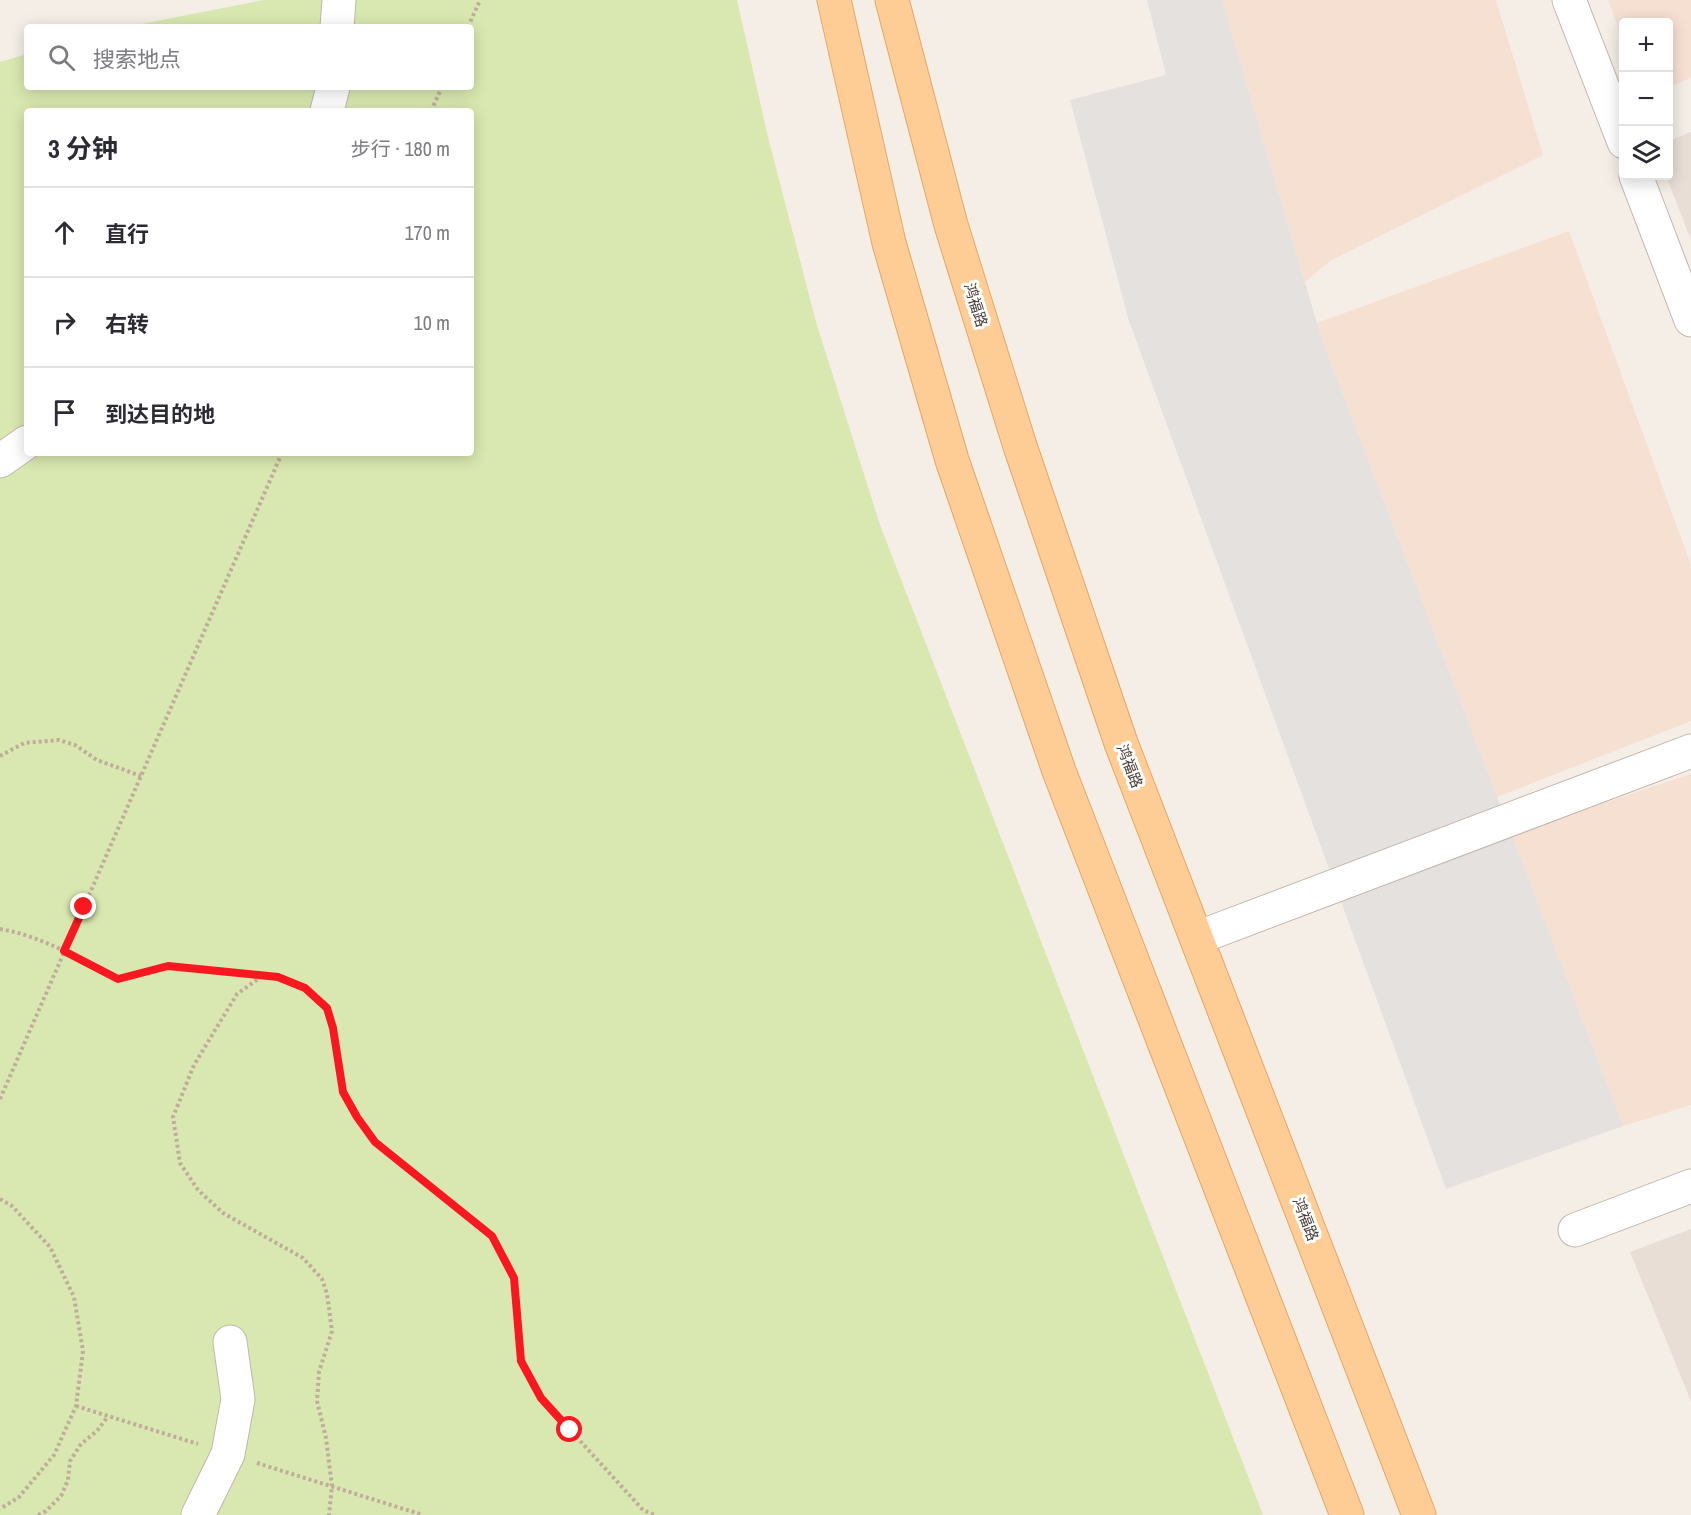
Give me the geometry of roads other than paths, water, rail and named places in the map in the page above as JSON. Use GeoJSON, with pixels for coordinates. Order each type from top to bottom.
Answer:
{"type":"FeatureCollection","features":[{"type":"Feature","properties":{"kind":"main road","name":"鸿福路"},"geometry":{"type":"LineString","coordinates":[[892,0],[951,225],[1020,446],[1121,743],[1419,1515]]}},
{"type":"Feature","properties":{"kind":"main road"},"geometry":{"type":"LineString","coordinates":[[833,3],[889,243],[956,471],[1059,771],[1343,1508]]}},
{"type":"Feature","properties":{"kind":"main road"},"geometry":{"type":"LineString","coordinates":[[1401,1466],[1431,1515]]}},
{"type":"Feature","properties":{"kind":"street"},"geometry":{"type":"LineString","coordinates":[[337,24],[339,0]]}},
{"type":"Feature","properties":{"kind":"street"},"geometry":{"type":"LineString","coordinates":[[1569,0],[1619,131]]}},
{"type":"Feature","properties":{"kind":"street"},"geometry":{"type":"LineString","coordinates":[[328,108],[332,90]]}},
{"type":"Feature","properties":{"kind":"street"},"geometry":{"type":"LineString","coordinates":[[1638,180],[1691,320]]}},
{"type":"Feature","properties":{"kind":"street"},"geometry":{"type":"LineString","coordinates":[[0,461],[24,444]]}},
{"type":"Feature","properties":{"kind":"street"},"geometry":{"type":"LineString","coordinates":[[1197,938],[1691,750]]}},
{"type":"Feature","properties":{"kind":"street"},"geometry":{"type":"LineString","coordinates":[[1575,1230],[1691,1186]]}},
{"type":"Feature","properties":{"kind":"street"},"geometry":{"type":"LineString","coordinates":[[198,1515],[228,1454],[238,1399],[230,1342]]}}]}
